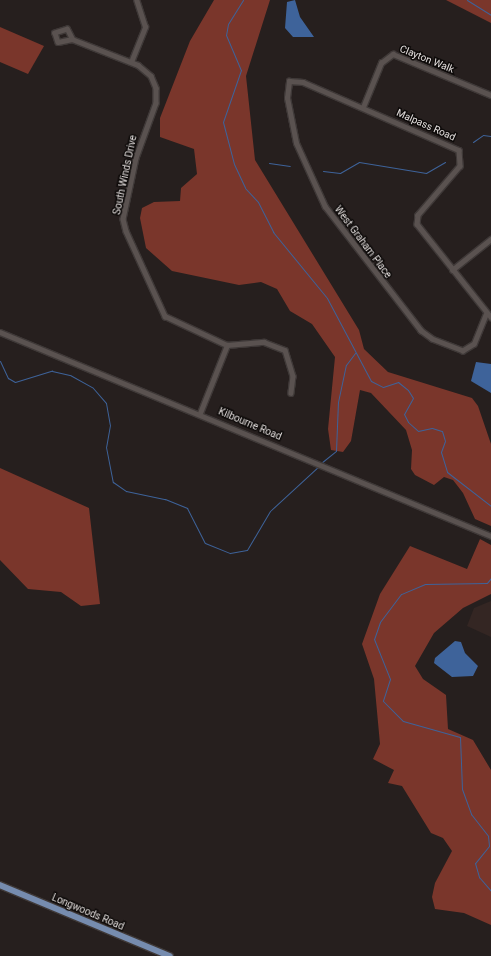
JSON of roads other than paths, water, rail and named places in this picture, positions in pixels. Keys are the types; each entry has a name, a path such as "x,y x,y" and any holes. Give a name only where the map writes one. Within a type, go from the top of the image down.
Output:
{"main road":[{"name":"Longwoods Road","path":"0,885 170,956"}],"street":[{"path":"131,62 145,26 136,0"},
{"name":"South Winds Drive","path":"72,39 131,62 151,76 156,96 136,158 123,219 130,242 165,316 227,346"},
{"name":"Clayton Walk","path":"363,107 381,63 393,54 491,95"},
{"name":"West Graham Place","path":"302,82 289,81 287,98 296,143 326,207 404,310 432,339 463,351 474,344 489,316"},
{"name":"Malpass Road","path":"302,82 363,107 459,150 460,166 418,215 417,224 489,316"},
{"path":"452,270 491,239"},
{"name":"Kilbourne Road","path":"0,332 200,413 491,536"},
{"path":"200,413 227,346 264,342 285,350 293,376 291,393"}],"water":[{"path":"295,0 300,17 314,37 293,37 285,28 287,2"},
{"path":"476,362 491,364 491,393 471,381"},
{"path":"455,641 461,642 465,653 478,666 473,676 452,677 434,663 435,658"}],"waterway":[{"path":"243,0 228,24 226,35 241,70 223,122 234,164 245,188 258,202 273,232 327,298 371,381 383,387 398,382 408,390 413,398 404,414 408,422 418,431 432,428 442,431 445,441 441,452 447,472 491,506"},
{"path":"467,0 491,15"},
{"path":"473,142 483,135 491,136"},
{"path":"323,171 340,173 359,162 426,173 445,162"},
{"path":"269,163 290,166"},
{"path":"321,463 336,451 338,402 346,365 355,353"},
{"path":"0,361 8,378 15,382 52,371 70,375 93,388 106,403 110,425 106,447 113,482 126,491 165,499 187,508 205,543 230,553 247,550 270,511 319,466"},
{"path":"491,578 487,583 425,584 401,594 380,622 374,639 390,679 383,701 403,721 460,737 462,789 471,814 488,836 489,846 475,863 479,877 491,891"}]}
